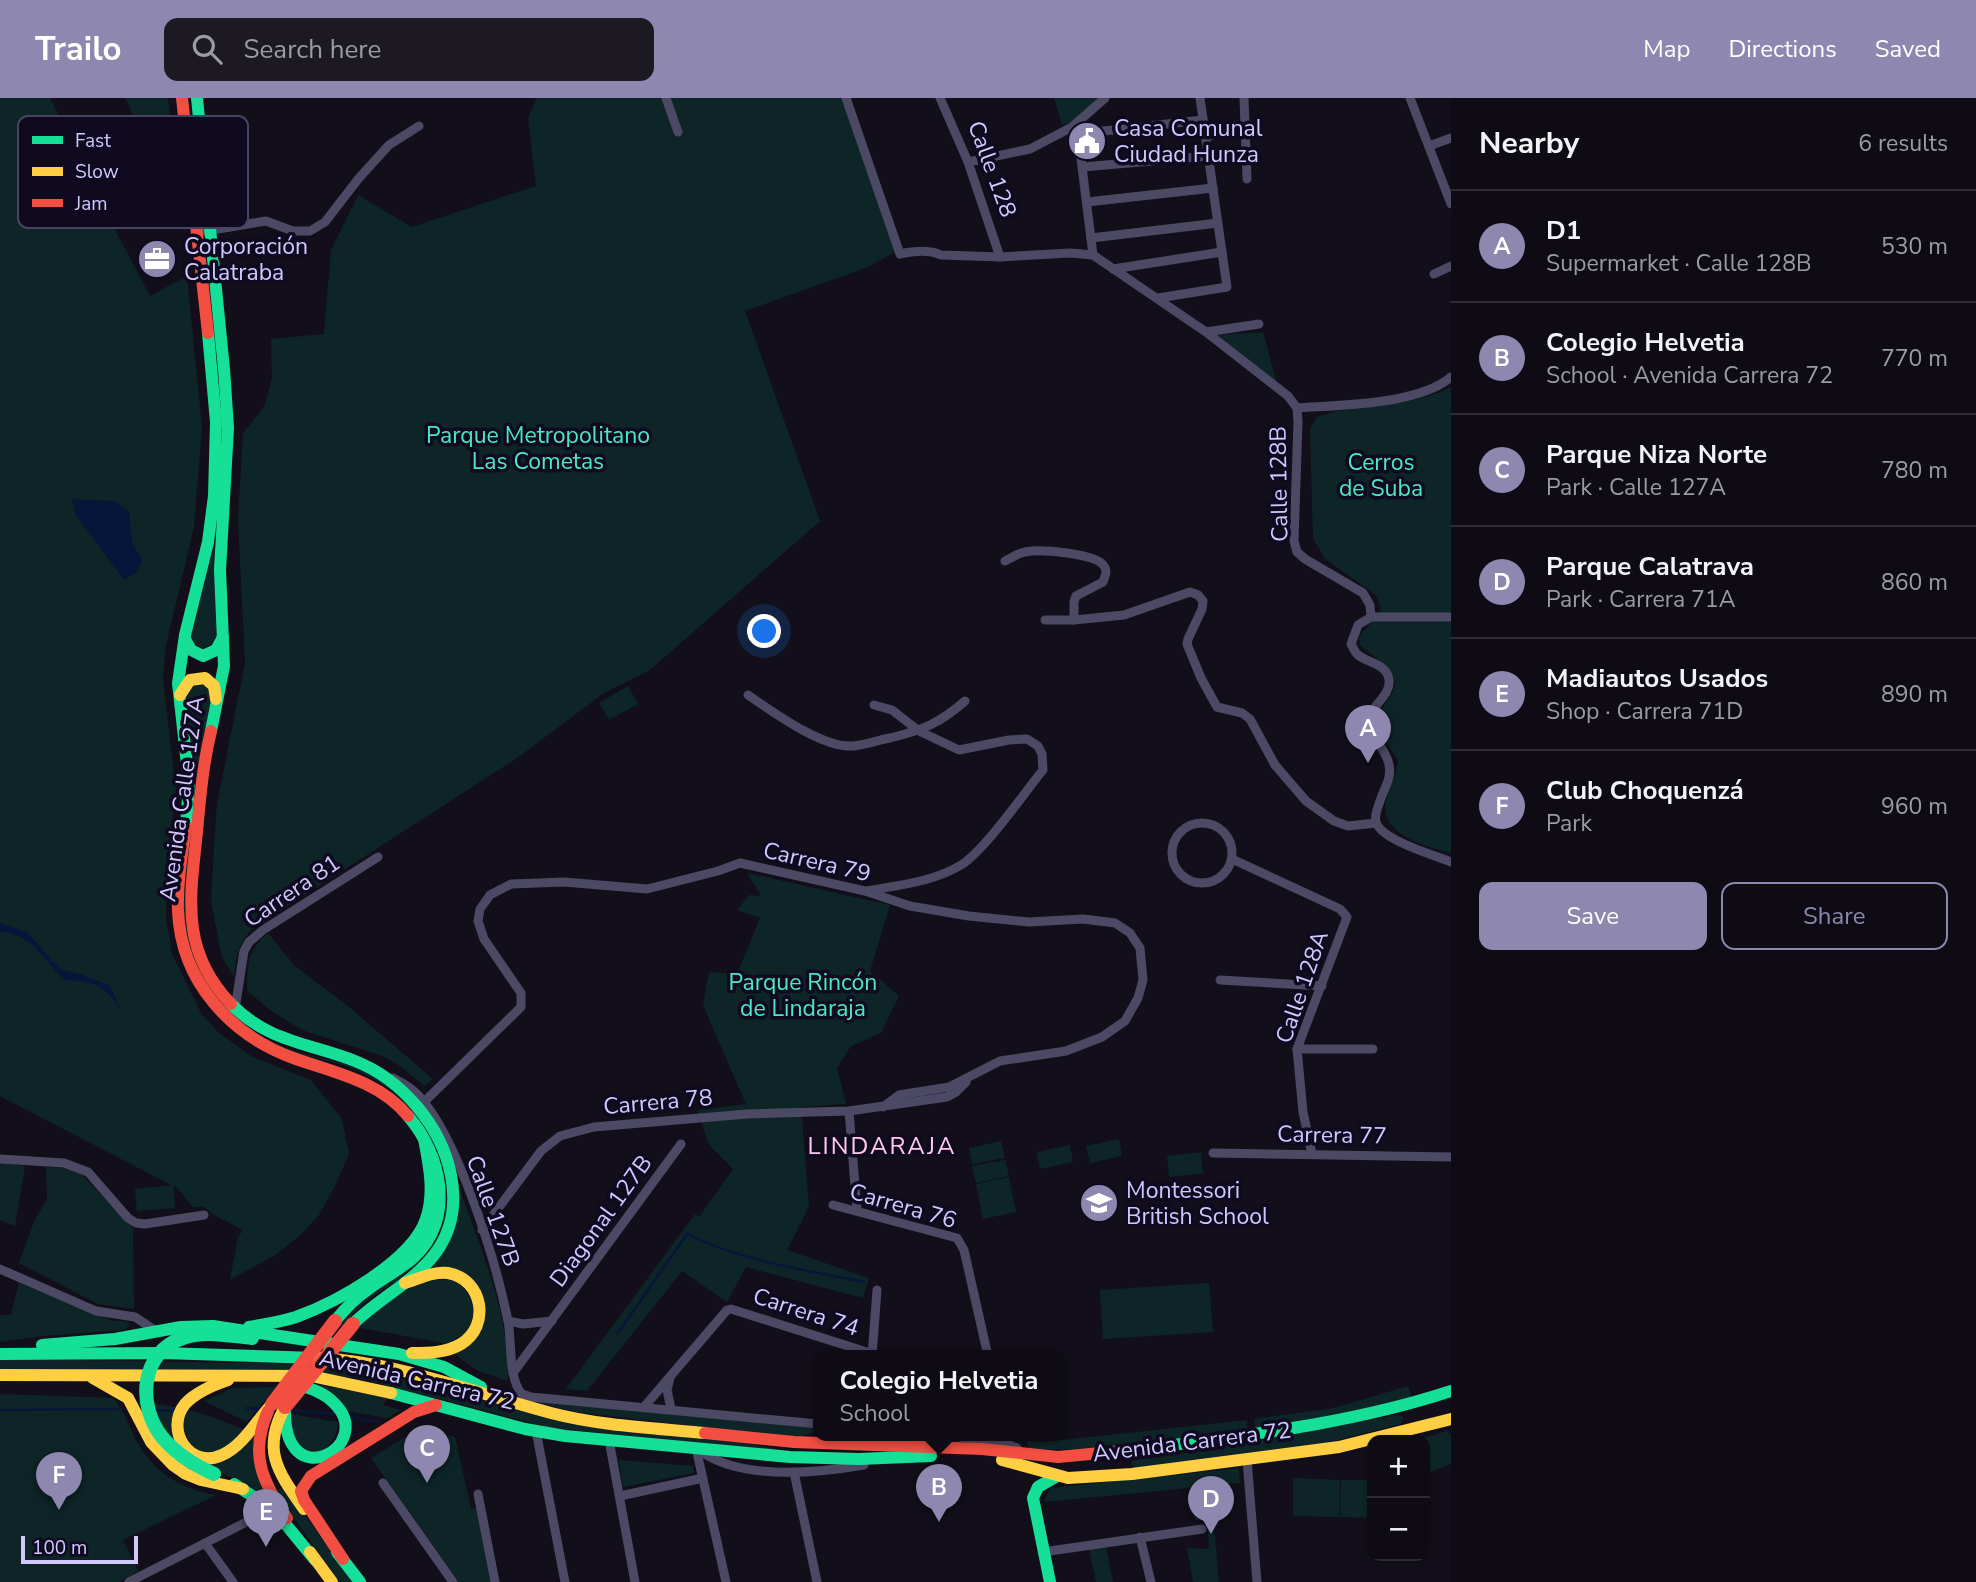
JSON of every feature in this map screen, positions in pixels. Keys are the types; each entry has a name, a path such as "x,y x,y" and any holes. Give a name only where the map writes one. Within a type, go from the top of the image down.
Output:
{"main road":[{"name":"Avenida Calle 127A","path":"182,98 184,116"},
{"name":"Avenida Calle 127A","path":"197,98 199,116"},
{"name":"Avenida Calle 127A","path":"196,228 215,407 216,455 208,541 179,668 189,783 178,916 184,946 201,986 227,1019 261,1043 356,1078 382,1091 399,1104 424,1139 435,1163 441,1186 441,1202 432,1234 423,1248 360,1295 335,1321 279,1405"},
{"name":"Avenida Calle 127A","path":"211,228 227,423 220,571 224,667 201,795 190,917 194,938 213,983 235,1009 261,1029 276,1037 360,1063 380,1073 408,1097 426,1119 448,1163 454,1189 452,1217 445,1239 426,1265 405,1283 372,1304 279,1405"},
{"path":"185,639 195,654 203,656 216,650 223,638"},
{"path":"180,695 191,680 197,677 205,678 214,686 216,704"},
{"path":"233,1328 300,1316 365,1279 409,1247 426,1218 430,1204 429,1168 424,1139"},
{"path":"399,1354 436,1352 463,1343 477,1328 481,1311 480,1301 472,1286 450,1273 437,1273 405,1283"},
{"name":"Avenida Carrera 72","path":"0,1353 201,1325 399,1354 452,1370 502,1399"},
{"path":"316,1560 277,1514 243,1489 189,1463 159,1434 149,1414 145,1385 156,1358 172,1343 199,1335 252,1339 347,1359"},
{"name":"Avenida Carrera 72","path":"0,1353 163,1353 347,1359 401,1371 554,1414 598,1422 794,1442 982,1449 1064,1457 1298,1429 1393,1409 1451,1391"},
{"name":"Avenida Carrera 72","path":"0,1375 311,1376 438,1405 536,1432 790,1457 1003,1460 1057,1476 1080,1478 1247,1461 1339,1447 1451,1419"},
{"path":"87,1375 128,1398 151,1443 173,1465 201,1480 243,1489"},
{"path":"240,1376 214,1385 182,1407 176,1427 178,1437 191,1454 208,1459 224,1454 279,1405"},
{"path":"275,1376 327,1398 341,1412 345,1421 342,1442 327,1456 307,1457 291,1445 283,1427 279,1405"},
{"path":"279,1405 271,1449 279,1472 360,1582"},
{"path":"279,1405 261,1430 258,1459 264,1483 332,1582"},
{"path":"343,1559 304,1500 303,1486 320,1470 414,1412 438,1405"},
{"path":"1393,1409 1405,1412 1409,1420 1406,1429 1399,1433"},
{"path":"794,1442 813,1436"},
{"path":"1132,1474 1123,1468 1121,1463 1140,1449"},
{"path":"1049,1582 1033,1498 1038,1487 1057,1476"}],"street":[{"path":"666,98 678,132"},
{"path":"846,98 900,254 911,251 1000,257 1070,253 1093,255 1083,167 1074,130"},
{"name":"Calle 128","path":"940,98 968,162 1000,257"},
{"path":"1074,130 1105,98"},
{"path":"1244,98 1247,179"},
{"path":"1410,98 1429,146 1447,179 1451,204"},
{"path":"1158,298 1227,287 1203,120 1204,99"},
{"path":"968,162 1030,149 1074,130 1203,120"},
{"path":"248,223 266,221 303,233 318,227 389,145 419,126"},
{"path":"1206,136 1245,130"},
{"path":"1429,146 1451,138"},
{"path":"1083,167 1209,156"},
{"path":"1087,202 1213,188"},
{"path":"1091,238 1218,223"},
{"path":"202,228 211,231 224,228"},
{"path":"1113,269 1222,252"},
{"name":"Calle 128B","path":"1093,255 1206,332 1288,397 1297,408 1294,541 1297,552 1363,593 1370,605 1371,617"},
{"path":"1434,274 1451,266"},
{"path":"1206,332 1259,324"},
{"path":"1297,408 1402,398 1423,392 1451,377"},
{"path":"1004,561 1024,551 1068,552 1099,561 1105,566 1104,582 1076,596 1074,620"},
{"path":"1045,620 1124,615 1190,592 1199,595 1203,601 1202,608 1187,645 1217,708 1242,713 1251,719 1275,765 1306,801 1325,815 1348,827 1376,823"},
{"path":"1451,617 1371,617 1358,625 1351,644 1357,654 1384,670 1389,676 1388,689 1368,723 1371,733 1387,755 1390,773 1380,798 1376,823 1386,834 1451,862"},
{"path":"748,695 802,730 838,744 852,746 919,731 946,718 965,701"},
{"path":"865,891 922,881 962,864 978,849 1043,770 1042,754 1038,746 1027,739 959,750 919,731 892,710 874,705"},
{"path":"1210,824 1230,841 1232,859 1228,869 1213,881 1194,882 1178,871 1172,852 1174,842 1186,827 1210,824"},
{"name":"Carrera 81","path":"235,1009 244,951 249,942 263,930 378,857"},
{"name":"Calle 128A","path":"1232,859 1340,909 1347,917 1322,986 1308,1014 1297,1049 1303,1112 1312,1154"},
{"name":"Carrera 79","path":"424,1102 521,1007 521,993 480,930 478,915 496,891 511,884 564,881 647,888 740,863 865,891 893,901 969,916 1029,922 1083,919 1115,923"},
{"name":"Carrera 78","path":"482,1230 541,1152 552,1141 569,1132 594,1127 726,1115 849,1111 883,1107 951,1091 971,1076 1000,1061 1084,1045 1102,1037 1125,1021 1138,998 1143,980 1140,948 1130,933 1115,923"},
{"path":"1220,980 1322,986"},
{"path":"1297,1049 1373,1049"},
{"name":"Calle 127B","path":"380,1073 405,1084 424,1102 455,1158 482,1230 508,1321 513,1373 519,1391"},
{"path":"849,1111 857,1210"},
{"name":"Diagonal 127B","path":"513,1373 681,1144"},
{"name":"Carrera 77","path":"1213,1153 1451,1157"},
{"path":"0,1159 64,1163 88,1172 128,1218 136,1223 145,1224 204,1214"},
{"name":"Carrera 76","path":"833,1205 957,1238 961,1244 987,1350"},
{"path":"0,1269 96,1311 132,1316 157,1332"},
{"path":"872,1350 877,1290"},
{"name":"Carrera 74","path":"670,1376 727,1310 731,1309 857,1350"},
{"path":"130,1337 140,1328 132,1316"},
{"name":"Diagonal 127B","path":"508,1321 523,1324 552,1321"},
{"path":"644,1407 670,1376"},
{"path":"670,1376 667,1390 671,1409"},
{"name":"Avenida Carrera 72","path":"519,1391 531,1397 813,1423"},
{"path":"536,1432 565,1582"},
{"path":"609,1440 635,1582"},
{"name":"Avenida Carrera 72","path":"1009,1441 1031,1455"},
{"path":"696,1448 726,1582"},
{"name":"Avenida Carrera 72","path":"696,1448 714,1460 728,1464 794,1472 840,1469 895,1458"},
{"path":"1247,1461 1257,1582"},
{"path":"794,1472 817,1582"},
{"path":"620,1496 703,1478"},
{"path":"383,1483 448,1580"},
{"path":"478,1494 495,1582"},
{"path":"129,1582 262,1514 277,1514"},
{"path":"1043,1552 1202,1529"},
{"path":"1140,1537 1151,1582"},
{"path":"205,1543 233,1582"}],"green space":[{"path":"0,98 50,98 59,116 18,116 18,228 114,228 150,296 187,276 202,428 194,527 166,645 163,678 176,791 167,877 166,917 172,954 201,1013 218,1032 251,1056 311,1080 342,1119 349,1154 319,1215 277,1254 230,1280 238,1237 243,1230 204,1207 193,1207 174,1186 175,1208 137,1211 135,1189 171,1185 0,1096"},
{"path":"125,98 168,98 170,116 134,116"},
{"name":"Parque Metropolitano Las Cometas","path":"537,98 845,98 900,249 868,267 745,311 820,521 650,670 604,693 517,758 251,930 238,952 234,977 221,955 211,900 215,830 217,804 245,663 238,519 243,433 264,407 272,378 271,339 324,334 331,250 358,195 412,227 536,186 528,118"},
{"path":"1054,98 1100,98 1070,123 1062,125"},
{"path":"1263,332 1277,384 1218,335"},
{"name":"Cerros de Suba","path":"1451,387 1451,853 1416,842 1389,821 1387,798 1398,760 1374,724 1395,687 1394,680 1386,667 1360,645 1359,638 1381,609 1376,595 1325,559 1313,538 1310,429 1317,417 1333,412 1417,399"},
{"path":"213,547 216,636 210,645 203,648 194,644 191,636"},
{"path":"201,682 210,687 213,700 192,822 186,903 192,950 198,965 223,1003 257,1033 295,1051 341,1063 363,1071 395,1090 414,1109 429,1130 440,1153 447,1178 448,1203 443,1227 431,1251 411,1272 365,1303 343,1326 339,1326 349,1314 413,1265 433,1241 444,1214 445,1195 441,1165 427,1132 406,1104 392,1092 346,1066 287,1050 248,1030 214,997 194,961 186,936 184,912 184,888 194,786 185,697 190,685"},
{"path":"628,686 638,704 609,720 599,703"},
{"name":"Parque Rincón de Lindaraja","path":"747,873 890,905 870,971 899,996 881,1033 851,1046 837,1068 846,1104 801,1107 809,1207 787,1250 869,1278 863,1298 746,1267 727,1302 682,1271 587,1391 566,1389 695,1214 699,1217 733,1169 709,1145 697,1110 746,1104 703,1005 709,972 737,974 760,918 737,910 749,895 761,896"},
{"path":"268,933 295,966 349,1007 433,1079 425,1086 382,1056 302,1030 271,1011 247,990 252,952"},
{"path":"1119,1139 1122,1156 1090,1163 1086,1146"},
{"path":"1001,1141 1005,1158 972,1164 969,1148"},
{"path":"1070,1145 1073,1162 1040,1169 1037,1152"},
{"path":"1201,1152 1203,1173 1169,1177 1167,1156"},
{"path":"1005,1160 1009,1176 976,1183 972,1166"},
{"path":"0,1163 25,1166 15,1226 0,1220"},
{"path":"46,1166 78,1171 133,1228 134,1309 98,1304 19,1263 35,1219 47,1200"},
{"path":"1009,1177 1016,1212 983,1219 976,1184"},
{"path":"459,1188 499,1307 508,1381 478,1371 453,1353 465,1347 479,1290 428,1271"},
{"path":"455,1279 476,1303 470,1330 448,1344 356,1327 376,1307 404,1289 425,1281"},
{"path":"19,1283 111,1320 128,1322 130,1326 123,1330 0,1342 0,1315 11,1315"},
{"path":"1209,1283 1213,1332 1103,1339 1100,1290"},
{"path":"0,1359 324,1364 384,1374 554,1420 736,1441 791,1452 552,1428 354,1377 0,1369"},
{"path":"316,1384 388,1398 383,1405 401,1410 386,1418 347,1411"},
{"path":"1408,1386 1412,1399 1256,1430 1254,1419 1334,1408"},
{"path":"276,1387 247,1422 204,1401 233,1388"},
{"path":"0,1395 113,1398 139,1445 156,1466 189,1488 216,1495 123,1540 138,1571 119,1582 0,1582"},
{"path":"516,1397 813,1427 813,1433 796,1438 576,1412"},
{"path":"137,1402 196,1412 252,1433 260,1483 266,1499 216,1470 210,1478"},
{"path":"291,1414 338,1422 335,1436 328,1446 320,1451 303,1448 292,1429"},
{"path":"1398,1415 1403,1417 1401,1424 1322,1444 1134,1468 1131,1462 1137,1458 1179,1454"},
{"path":"1247,1420 1248,1431 1103,1448 1031,1450 1027,1444 1028,1441 1065,1440"},
{"path":"1447,1431 1451,1435 1451,1464 1430,1472 1430,1436"},
{"path":"434,1433 455,1437 471,1509 477,1508 490,1582 459,1582 371,1458 409,1435"},
{"path":"619,1460 693,1466 694,1473 623,1487"},
{"path":"1239,1468 1240,1483 1044,1502 1050,1488"},
{"path":"1293,1478 1340,1480 1339,1517 1293,1516"},
{"path":"1341,1480 1367,1480 1367,1518 1340,1517"},
{"path":"284,1486 353,1582 340,1582 275,1492"},
{"path":"1190,1489 1211,1490 1219,1582 1193,1582 1187,1548 1209,1549 1207,1519 1195,1520"},
{"path":"1106,1547 1113,1582 1096,1582 1089,1549"}],"water":[{"path":"72,499 114,501 129,511 132,543 143,560 136,573 124,580 76,515"},
{"path":"0,923 27,932 60,969 109,985 123,1013 100,987 65,980 29,942 11,933 0,932"}],"waterway":[{"path":"618,1333 687,1234 751,1258 864,1282"},
{"path":"246,1408 261,1409"},
{"path":"0,1410 118,1409"},
{"path":"154,1410 175,1411"},
{"path":"292,1410 334,1414"},
{"path":"351,1417 378,1422"}],"traffic: fast":[{"path":"197,98 199,116"},
{"path":"210,228 228,428 220,570 224,666 211,731"},
{"path":"186,826 189,783 178,683 185,635 208,542 214,496 216,422 208,333"},
{"path":"185,639 191,650 203,656 216,650 223,637"},
{"path":"231,1004 245,1017 274,1034 355,1061 388,1079 416,1106 446,1156 451,1175 453,1204 447,1233 437,1251 419,1271 353,1324"},
{"path":"335,1321 357,1298 414,1257 427,1241 435,1224 439,1205 435,1167 429,1149 408,1116"},
{"path":"249,1327 296,1317 332,1301 390,1265 406,1250 418,1235 429,1209 430,1179 424,1139"},
{"path":"42,1345 115,1339 181,1327 213,1326 399,1354 444,1367 481,1387"},
{"path":"214,1474 173,1449 162,1437 149,1410 147,1381 158,1355 183,1338 208,1334 252,1338"},
{"path":"0,1354 163,1353 316,1358"},
{"path":"285,1407 288,1435 298,1451 311,1458 325,1456 337,1447 344,1435 344,1419 334,1403 319,1392 290,1382"},
{"path":"1143,1449 1337,1420 1451,1391"},
{"path":"391,1393 525,1429 565,1436 790,1457 859,1459 931,1456"},
{"path":"1050,1582 1033,1498 1038,1487 1057,1476"},
{"path":"234,1484 274,1510 315,1560"},
{"path":"337,1552 360,1582"}],"traffic: slow":[{"path":"180,695 190,680 205,678 214,686 216,699"},
{"path":"405,1283 432,1274 448,1273 469,1284 479,1304 477,1326 461,1344 443,1351 412,1353"},
{"path":"316,1358 346,1360 405,1371 522,1405 589,1421 705,1433"},
{"path":"0,1375 311,1376 391,1393"},
{"path":"93,1378 128,1398 151,1442 173,1465 201,1480 243,1489"},
{"path":"228,1380 194,1396 179,1414 179,1436 184,1445 200,1457 210,1458 230,1451 272,1404"},
{"path":"285,1407 274,1436 276,1460 280,1472 304,1509"},
{"path":"1002,1460 1068,1478 1132,1474 1339,1447 1451,1419"},
{"path":"310,1552 332,1582"}],"traffic: jam":[{"path":"182,98 184,116"},
{"path":"196,228 208,333"},
{"path":"211,731 202,781 194,856 192,923 203,964 231,1004"},
{"path":"186,826 178,889 181,937 189,961 214,1003 231,1021 272,1049 357,1080 397,1104 408,1116"},
{"path":"272,1404 335,1321"},
{"path":"285,1407 353,1324"},
{"path":"343,1559 304,1500 301,1491 311,1476 414,1412 436,1405"},
{"path":"268,1411 259,1441 261,1467 287,1518"},
{"path":"705,1433 794,1442 982,1449 1058,1457 1143,1449"}],"place":[{"name":"Casa Comunal Ciudad Hunza","path":"1087,141"},
{"name":"Corporación Calatraba","path":"157,259"},
{"name":"D1","path":"1368,763"},
{"name":"Montessori British School","path":"1099,1203"},
{"name":"Parque Niza Norte","path":"427,1483"},
{"name":"Club Choquenzá","path":"59,1510"},
{"name":"Colegio Helvetia","path":"939,1522"},
{"name":"Parque Calatrava","path":"1211,1534"},
{"name":"Madiautos Usados","path":"266,1547"}],"district":[{"name":"LINDARAJA","path":"882,1146"}]}
